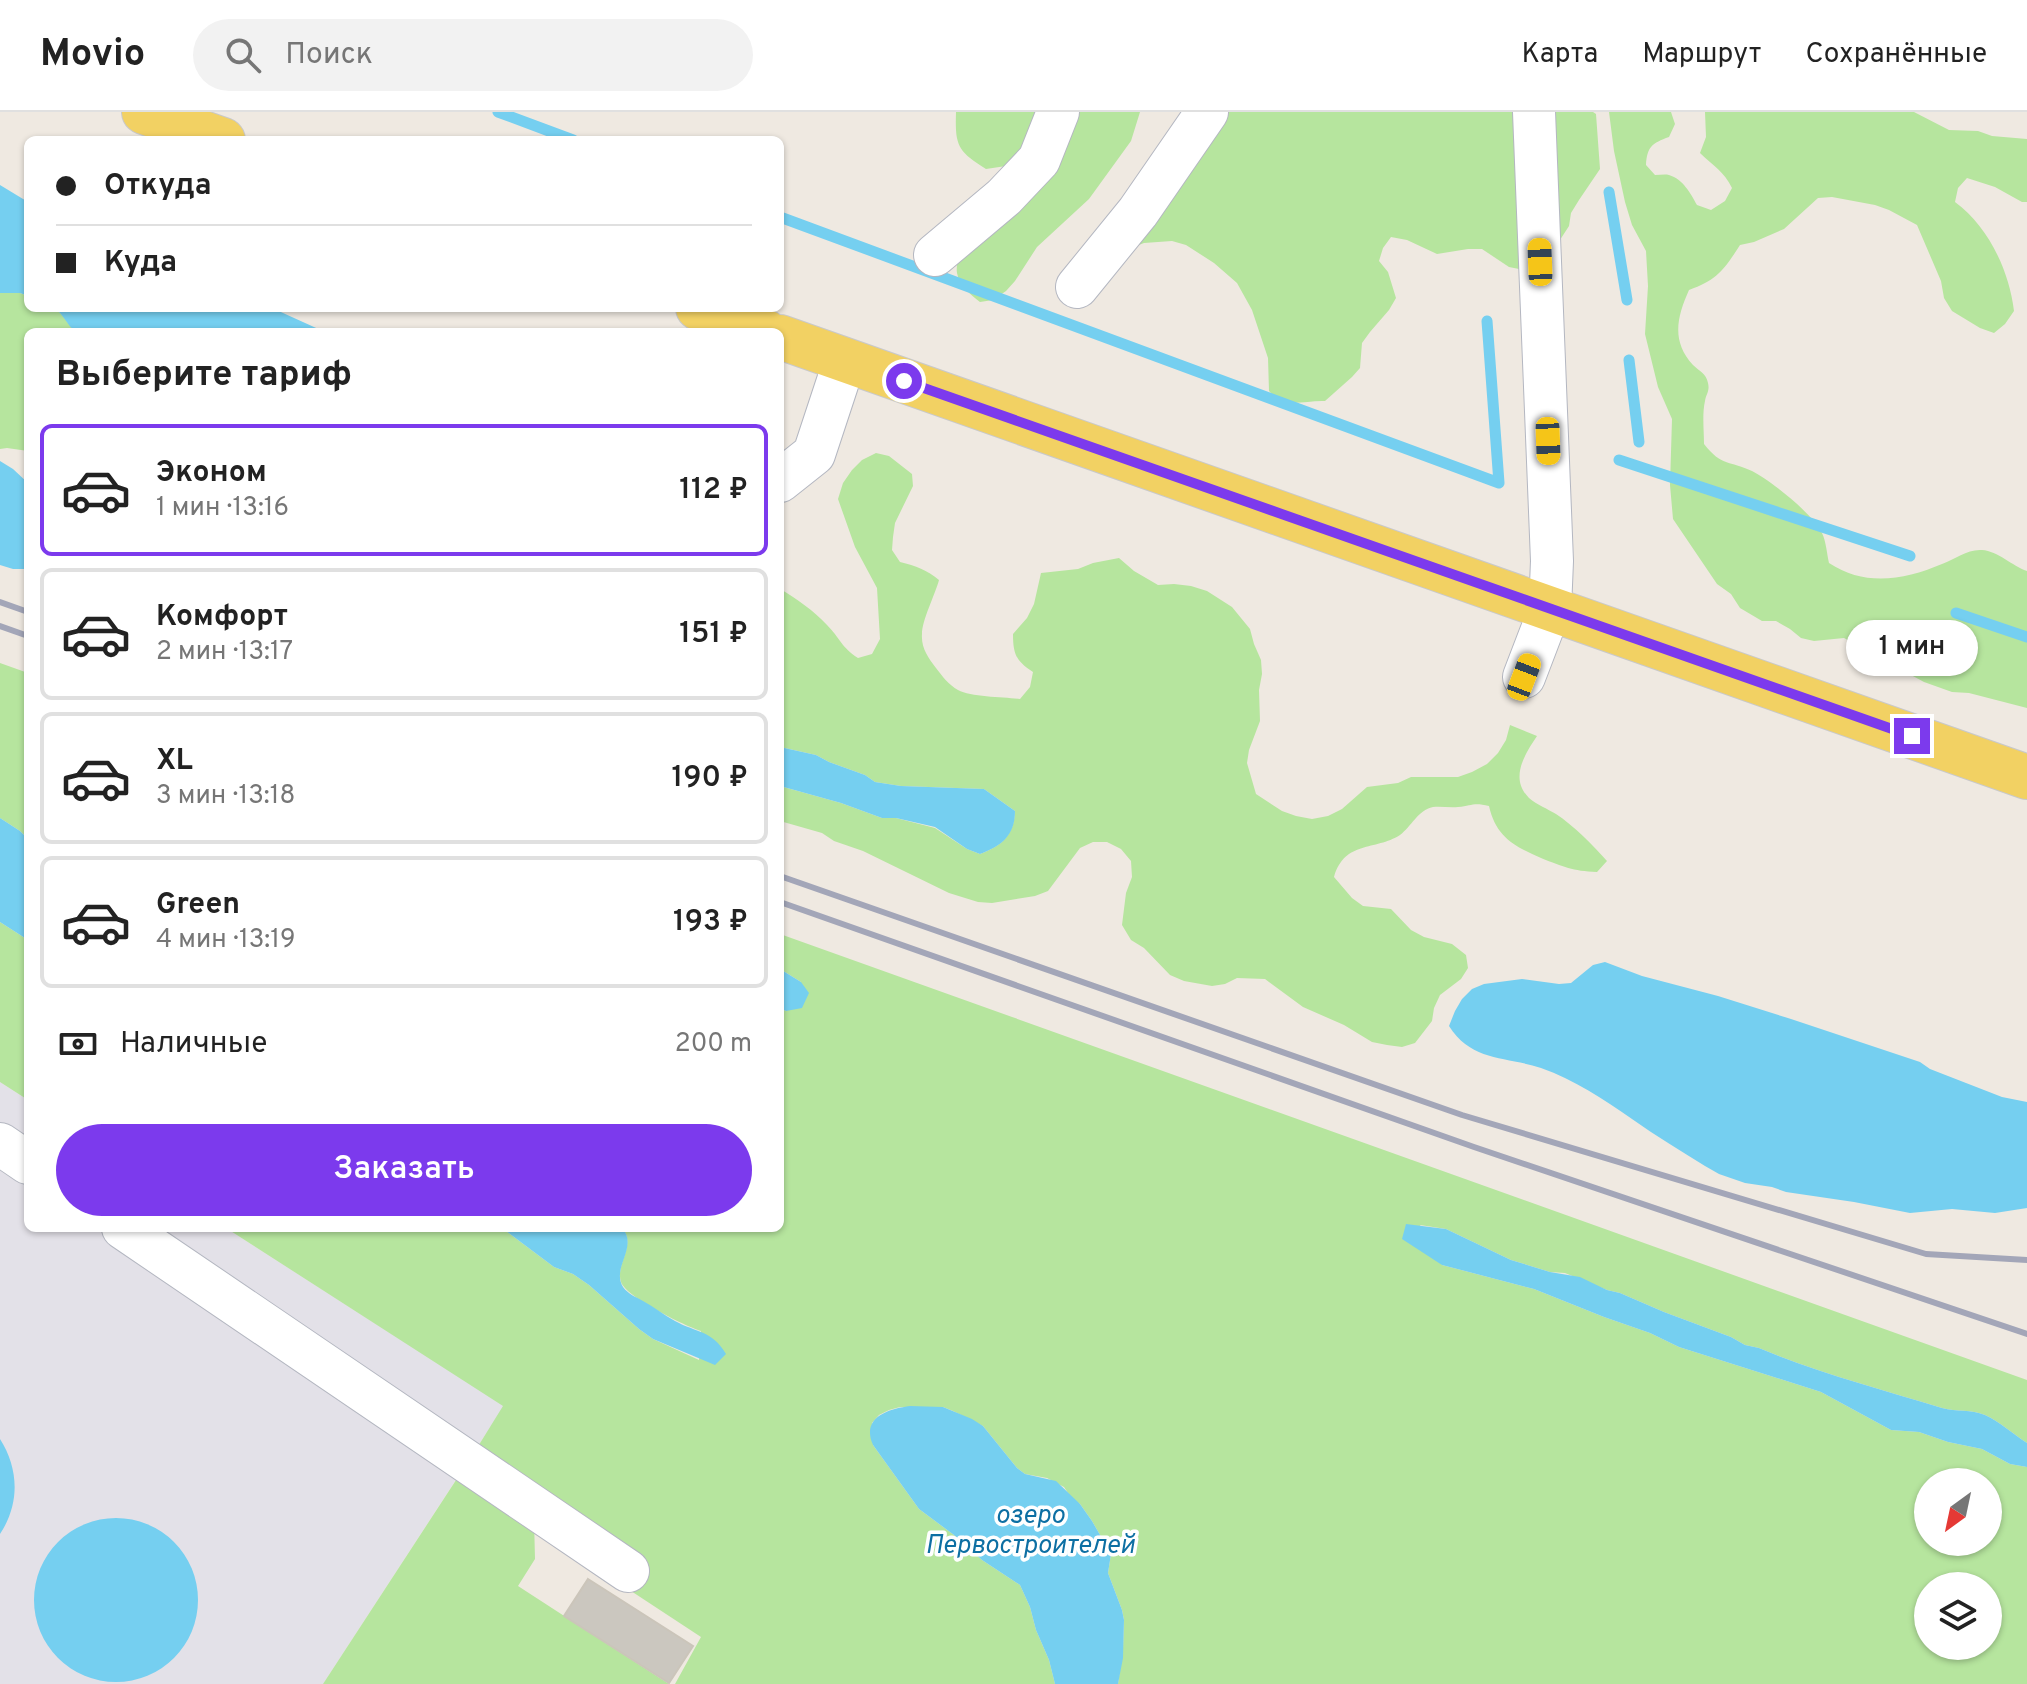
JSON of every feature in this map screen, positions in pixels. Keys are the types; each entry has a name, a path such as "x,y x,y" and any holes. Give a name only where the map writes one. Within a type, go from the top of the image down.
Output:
{"main road":[{"path":"144,112 212,136"},
{"path":"709,312 755,328"},
{"path":"784,338 2027,777"}],"street":[{"path":"935,255 1004,197 1039,160 1058,112"},
{"path":"1077,287 1138,212 1207,112"},
{"path":"1524,677 1550,609 1552,561 1534,112"},
{"path":"784,478 814,454 845,360"},
{"path":"0,1144 24,1160"},
{"path":"129,1232 628,1571"}],"shaded area":[{"path":"0,1082 24,1097 24,1232 232,1232 504,1406 323,1684 0,1684"}],"green space":[{"path":"956,112 1140,112 1131,141 1089,199 1037,247 1015,281 993,300 980,302 966,289 958,277 957,263 975,219 1006,166 986,169 964,152 957,140"},
{"path":"1191,112 1593,112 1596,114 1600,169 1571,213 1569,226 1547,260 1524,270 1509,267 1482,249 1437,254 1407,240 1391,237 1379,261 1388,272 1396,298 1362,343 1360,368 1325,401 1289,403 1279,400 1269,391 1268,358 1252,310 1237,283 1186,245 1172,241 1144,243 1131,248"},
{"path":"1609,112 1671,112 1675,124 1669,137 1652,146 1646,165 1655,175 1669,175 1678,180 1697,205 1711,210 1725,201 1732,188 1722,173 1700,153 1706,137 1705,112 1914,112 1949,130 2027,139 2027,202 1967,178 1958,188 1955,202 1987,236 2007,280 2014,311 1994,333 1952,311 1944,298 1941,281 1917,225 1875,205 1832,197 1818,198 1784,229 1740,245 1719,273 1689,290 1678,329 1686,356 1704,374 1708,383 1704,444 1721,460 1760,475 1801,507 1822,533 1829,563 1856,576 1899,577 1982,550 2027,571 2027,708 1969,693 1952,692 1911,675 1881,668 1859,646 1844,638 1814,641 1801,638 1776,621 1762,621 1740,608 1731,594 1717,584 1673,519 1670,485 1672,419 1658,387 1645,334 1648,286 1646,251 1632,225 1625,202"},
{"path":"0,293 20,293 24,294 24,312 58,312 73,328 24,328 24,450 0,449"},
{"path":"876,453 889,456 912,474 913,486 895,523 892,550 900,562 921,569 939,580 924,622 923,644 938,671 958,690 1020,699 1030,687 1033,672 1017,656 1013,634 1034,604 1041,573 1078,569 1119,558 1158,585 1191,586 1207,591 1232,607 1250,629 1261,660 1262,674 1260,721 1247,763 1256,794 1282,811 1312,819 1328,816 1342,809 1367,787 1398,783 1411,777 1458,777 1472,772 1498,753 1510,725 1537,736 1521,766 1523,790 1529,798 1569,824 1607,861 1597,872 1568,868 1541,858 1522,849 1501,833 1489,806 1479,804 1433,807 1419,815 1400,835 1345,857 1334,877 1352,898 1363,906 1391,909 1411,930 1424,937 1452,944 1466,955 1468,968 1461,979 1440,995 1432,1021 1415,1043 1402,1047 1372,1042 1344,1025 1303,1007 1265,979 1237,978 1212,986 1170,975 1144,948 1131,940 1122,925 1126,893 1132,877 1131,861 1121,849 1107,842 1093,842 1080,848 1048,891 992,903 949,893 822,833 784,822 784,787 882,818 896,818 935,828 980,854 1005,838 1014,819 1015,811 984,789 875,782 816,755 784,748 784,592 816,615 858,658 872,654 880,639 877,588 855,547 838,499 843,483 862,460"},
{"path":"0,663 24,672 24,835 0,818"},
{"path":"0,922 24,937 24,1097 0,1082"},
{"path":"784,935 2027,1380 2027,1443 1985,1415 1942,1408 1827,1373 1745,1345 1565,1273 1550,1272 1511,1260 1446,1229 1420,1225 1442,1265 1534,1289 1679,1347 1821,1392 1891,1430 1919,1432 1982,1449 2010,1464 2027,1467 2027,1684 1118,1684 1124,1620 1108,1573 1111,1554 1080,1504 1064,1487 1047,1478 1025,1474 1017,1468 983,1426 943,1407 900,1407 879,1415 872,1423 873,1445 919,1509 982,1560 1020,1585 1055,1684 675,1684 701,1637 631,1591 647,1564 477,1448 503,1406 232,1232 507,1232 554,1267 573,1274 589,1285 653,1339 699,1360 701,1331 644,1303 621,1282 621,1268 627,1248 625,1232 784,1232 786,1011 801,982 784,971"},
{"path":"460,1474 534,1519 535,1559 518,1586 669,1684 323,1684"}],"water":[{"path":"0,185 24,200 24,294 0,293"},
{"path":"281,312 316,328 71,328 60,313"},
{"path":"0,461 24,479 24,569 0,565"},
{"path":"784,748 816,755 875,782 984,789 1015,811 1013,827 1006,838 980,854 967,849 935,827 882,818 784,787"},
{"path":"0,818 24,835 24,937 0,922"},
{"path":"1605,962 1642,976 1791,1019 1920,1062 1930,1069 2002,1097 2027,1102 2027,1208 1995,1213 1952,1209 1910,1213 1745,1183 1705,1166 1565,1078 1528,1064 1479,1052 1458,1038 1449,1026 1462,999 1472,989 1484,984 1522,979 1571,983 1593,965"},
{"path":"784,971 801,982 809,993 802,1008 786,1011"},
{"path":"1406,1224 1446,1229 1511,1260 1580,1277 1745,1345 1827,1373 1942,1408 1985,1415 2027,1443 2027,1467 2010,1464 1982,1449 1919,1432 1891,1430 1821,1392 1679,1347 1534,1289 1442,1265 1402,1239"},
{"path":"507,1232 624,1232 628,1242 620,1272 623,1287 675,1321 710,1336 726,1354 715,1365 653,1339 589,1285 573,1274 554,1267"},
{"name":"озеро Первостроителей","path":"910,1406 943,1407 972,1419 983,1426 1017,1468 1025,1474 1056,1481 1080,1504 1111,1554 1108,1573 1124,1620 1123,1658 1118,1684 1055,1684 1020,1585 982,1560 919,1509 873,1445 870,1436 870,1428 878,1416"},
{"path":"0,1439 11,1462 15,1486 11,1511 0,1534"},
{"path":"116,1518 147,1524 174,1542 192,1569 198,1600 192,1631 174,1658 147,1676 116,1682 85,1676 58,1658 40,1631 34,1600 40,1569 58,1542 85,1524"}],"building":[{"path":"588,1579 693,1646 669,1683 564,1616"}],"waterway":[{"path":"498,112 562,136"},
{"path":"1609,192 1627,300"},
{"path":"784,218 1499,483 1487,321"},
{"path":"1629,360 1639,442"},
{"path":"1619,460 1910,556"},
{"path":"1956,613 2027,637"}],"railway":[{"path":"0,602 24,611"},
{"path":"0,626 24,635"},
{"path":"784,877 1462,1115 1926,1254 2027,1260"},
{"path":"784,903 1474,1147 2027,1334"}],"route":[{"path":"904,381 1912,736"}]}
